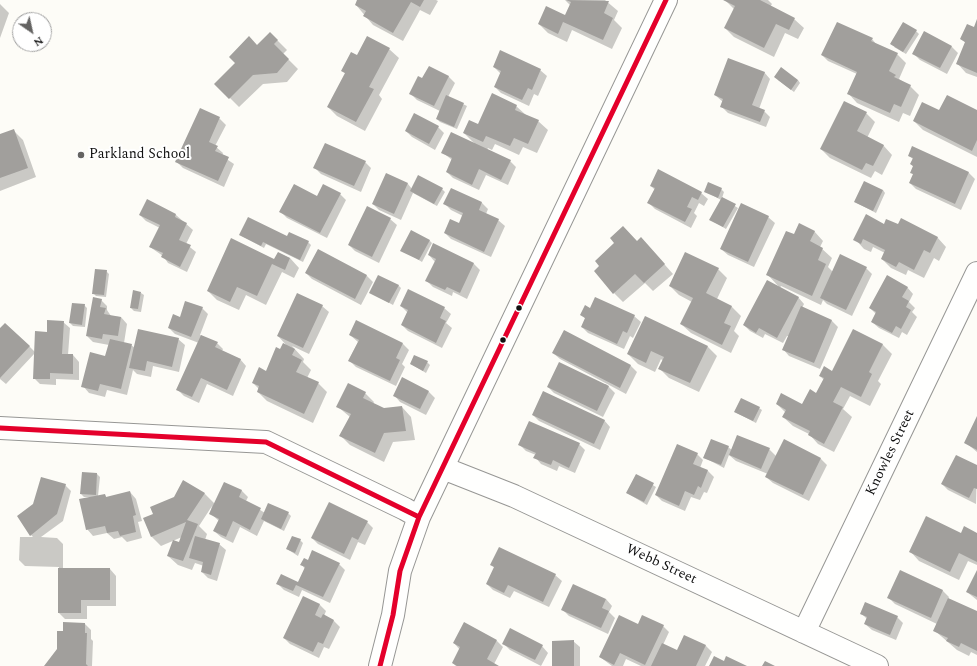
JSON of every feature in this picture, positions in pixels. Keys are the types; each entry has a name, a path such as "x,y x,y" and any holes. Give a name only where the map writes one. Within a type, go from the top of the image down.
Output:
{"street":[{"path":"380,666 393,615 400,571 419,517 666,0"},
{"name":"Knowles Street","path":"804,632 977,273"},
{"path":"0,428 266,442 419,517"},
{"name":"Webb Street","path":"443,468 514,496 877,666"}],"building":[{"path":"357,0 424,0 420,7 411,2 393,33 363,16 366,11 355,5"},
{"path":"566,0 609,1 604,13 613,18 603,40 563,22 558,34 538,24 546,6 565,15 571,2"},
{"path":"723,0 760,0 795,18 789,30 776,24 764,48 724,28 735,6"},
{"path":"977,19 977,73 956,64 965,42 960,39 967,24 974,27"},
{"path":"837,22 873,38 871,41 898,53 889,71 896,75 894,77 911,85 901,107 894,104 890,113 847,94 857,72 821,55"},
{"path":"903,22 917,30 903,52 890,44"},
{"path":"924,31 952,46 940,68 912,54"},
{"path":"270,32 278,40 274,44 289,59 277,73 253,75 229,99 214,84 235,63 229,57 249,36 257,45"},
{"path":"367,36 390,48 369,87 374,89 356,122 327,107 345,73 341,71 351,52 357,55"},
{"path":"500,50 541,69 532,90 528,88 522,100 494,87 501,71 493,67"},
{"path":"728,58 765,72 752,105 765,110 760,122 720,107 723,99 714,95"},
{"path":"429,66 449,76 434,106 409,94 418,76 422,78"},
{"path":"781,67 798,80 791,90 774,77"},
{"path":"492,93 517,105 515,110 539,120 528,144 514,138 510,146 486,136 483,142 463,133 469,120 478,124"},
{"path":"446,95 464,103 454,127 436,119"},
{"path":"947,95 977,110 977,140 972,151 913,121 922,102 939,110"},
{"path":"844,101 867,112 857,131 884,145 873,166 866,163 862,170 820,149"},
{"path":"200,108 220,117 209,142 218,146 215,151 229,157 218,181 175,162"},
{"path":"414,113 439,126 429,144 405,131"},
{"path":"14,129 28,168 0,178 0,134"},
{"path":"451,132 511,160 501,180 479,169 472,185 446,172 452,158 441,153"},
{"path":"325,143 366,161 354,186 313,168"},
{"path":"912,146 969,172 955,204 909,183 913,174 910,173 913,166 910,164 913,158 908,156"},
{"path":"658,169 702,192 698,200 692,197 687,207 692,209 685,222 647,203 655,188 650,186"},
{"path":"386,173 408,183 394,214 372,204"},
{"path":"418,175 443,188 434,204 410,191"},
{"path":"864,181 883,190 873,211 854,202"},
{"path":"708,182 722,188 718,198 704,192"},
{"path":"294,184 317,196 323,184 341,193 320,233 279,212"},
{"path":"451,188 482,202 479,210 499,219 484,252 444,233 450,219 459,223 463,213 443,204"},
{"path":"722,197 736,204 723,227 709,220"},
{"path":"147,199 176,214 175,217 187,223 179,240 191,245 180,267 161,257 163,253 149,247 160,225 139,215"},
{"path":"741,203 769,216 748,262 720,249"},
{"path":"367,206 391,218 372,257 348,245"},
{"path":"866,214 884,224 886,219 898,224 901,218 938,237 930,253 924,250 914,270 899,262 896,267 881,259 885,250 863,239 861,244 853,240"},
{"path":"248,217 287,236 289,232 309,241 300,260 263,242 261,246 239,235"},
{"path":"799,223 815,231 810,241 823,248 818,260 826,264 812,296 766,275 786,231 794,234"},
{"path":"623,226 637,241 641,237 665,264 644,283 635,274 613,294 594,271 599,266 595,261 614,243 610,238"},
{"path":"411,230 430,240 419,260 400,251"},
{"path":"231,238 274,259 278,252 290,258 285,270 272,264 257,296 237,287 230,302 207,291"},
{"path":"433,243 474,263 460,293 447,287 445,290 425,281 436,259 428,255"},
{"path":"318,249 367,275 355,299 305,273"},
{"path":"685,252 719,268 706,293 732,306 724,323 731,326 722,345 680,324 693,298 669,286"},
{"path":"840,254 867,267 846,310 820,298"},
{"path":"95,269 107,270 104,295 92,294"},
{"path":"378,275 399,285 389,303 369,293"},
{"path":"887,275 908,287 902,297 909,301 906,307 911,310 901,329 896,326 892,333 871,322 876,312 869,308"},
{"path":"767,280 799,297 777,338 759,328 756,333 743,325"},
{"path":"408,289 445,307 440,318 446,321 436,343 401,325 408,310 400,306"},
{"path":"133,290 141,292 138,309 130,308"},
{"path":"297,293 323,305 303,348 277,336"},
{"path":"93,297 102,299 100,307 106,308 104,314 121,317 118,336 103,334 102,339 86,336"},
{"path":"595,297 635,315 627,333 623,331 617,344 581,327 585,318 580,315 585,305 590,308"},
{"path":"185,301 203,307 191,337 168,328 173,314 180,317"},
{"path":"72,303 85,304 82,325 69,323"},
{"path":"801,306 832,320 814,363 782,350"},
{"path":"645,316 708,346 690,383 658,369 664,357 651,351 646,363 627,354"},
{"path":"47,320 64,321 62,354 73,354 73,374 50,373 50,379 33,379 35,331 47,332"},
{"path":"356,320 403,343 396,358 400,360 390,381 348,361 359,340 349,335"},
{"path":"5,323 30,346 0,378 0,328"},
{"path":"138,329 179,338 172,367 147,361 145,371 129,368"},
{"path":"853,329 883,344 869,372 872,374 861,397 841,387 833,402 843,407 824,444 808,435 810,431 782,417 786,410 776,404 781,393 802,404 810,389 816,393 824,378 819,376 824,366 832,371"},
{"path":"564,330 631,365 620,388 552,353"},
{"path":"201,335 218,342 215,347 241,359 227,390 201,378 192,397 176,390"},
{"path":"110,339 132,344 121,389 100,384 98,391 81,387 90,352 105,356"},
{"path":"283,343 295,349 292,355 302,360 296,372 319,382 304,414 257,392 259,386 252,383 259,367 266,371 276,347 280,349"},
{"path":"414,355 428,361 423,371 410,364"},
{"path":"559,362 609,386 597,411 547,387"},
{"path":"402,377 429,391 420,409 393,396"},
{"path":"348,383 366,392 363,398 384,408 402,406 406,431 384,433 375,453 339,436 351,414 336,407"},
{"path":"543,391 605,420 594,444 532,415"},
{"path":"741,398 760,407 753,421 734,412"},
{"path":"977,416 977,450 964,443"},
{"path":"529,421 580,443 569,468 553,460 551,465 533,458 536,453 518,445"},
{"path":"737,435 770,448 761,469 729,455"},
{"path":"711,439 729,446 721,465 703,458"},
{"path":"784,439 821,458 803,495 765,477"},
{"path":"677,444 698,453 693,464 708,470 701,488 698,486 694,495 685,491 679,506 655,495"},
{"path":"956,455 977,465 977,489 974,488 969,498 941,484"},
{"path":"82,472 97,473 96,495 80,494"},
{"path":"636,474 654,483 644,502 626,493"},
{"path":"41,477 66,484 57,514 30,536 17,516 33,504"},
{"path":"183,480 205,493 187,520 198,524 183,561 167,556 173,540 179,542 186,522 151,537 143,518 153,514 150,507 174,497"},
{"path":"224,482 242,490 239,497 261,508 250,530 233,521 226,537 213,531 219,519 209,514"},
{"path":"130,491 136,515 133,516 136,532 120,536 118,531 107,533 105,526 86,530 79,499 105,494 106,497"},
{"path":"329,502 368,521 358,540 352,537 344,554 311,538"},
{"path":"268,503 289,512 281,529 261,519"},
{"path":"926,516 961,533 964,526 977,533 977,562 959,553 950,572 909,552"},
{"path":"195,536 220,543 211,575 201,572 203,562 189,558"},
{"path":"292,536 301,539 295,553 286,549"},
{"path":"499,547 556,574 543,602 508,585 504,593 486,584 494,567 490,565"},
{"path":"312,550 340,563 323,597 296,585 293,591 276,584 281,574 298,582 305,567 300,565 304,558 308,560"},
{"path":"58,568 110,568 110,600 81,600 81,613 58,613"},
{"path":"900,570 943,590 931,618 887,598"},
{"path":"977,570 977,597 966,592"},
{"path":"573,584 606,599 602,608 609,611 601,628 561,610"},
{"path":"303,596 320,604 315,615 321,618 323,614 334,620 323,644 318,642 313,652 283,638"},
{"path":"948,598 977,611 977,651 961,643 959,647 946,641 948,638 933,631"},
{"path":"865,602 898,616 890,635 864,624 867,617 860,614"},
{"path":"619,615 638,624 642,615 664,625 645,665 620,653 614,665 599,657"},
{"path":"63,622 85,623 85,633 87,633 86,664 88,666 44,666 57,649 57,631 63,631"},
{"path":"464,622 497,640 487,659 499,666 457,666 452,663 460,647 453,643"},
{"path":"510,628 543,645 535,660 502,644"},
{"path":"684,635 706,645 696,666 651,666 662,643 677,650"},
{"path":"574,640 574,666 552,666 552,641"},
{"path":"714,656 724,661 726,656 747,666 709,666"},
{"path":"765,661 775,666 762,666"}],"transit line":[{"path":"380,666 393,615 400,571 419,517 666,0"},
{"path":"0,428 266,442 419,517"}],"place":[{"name":"Parkland School","path":"81,155"}]}
